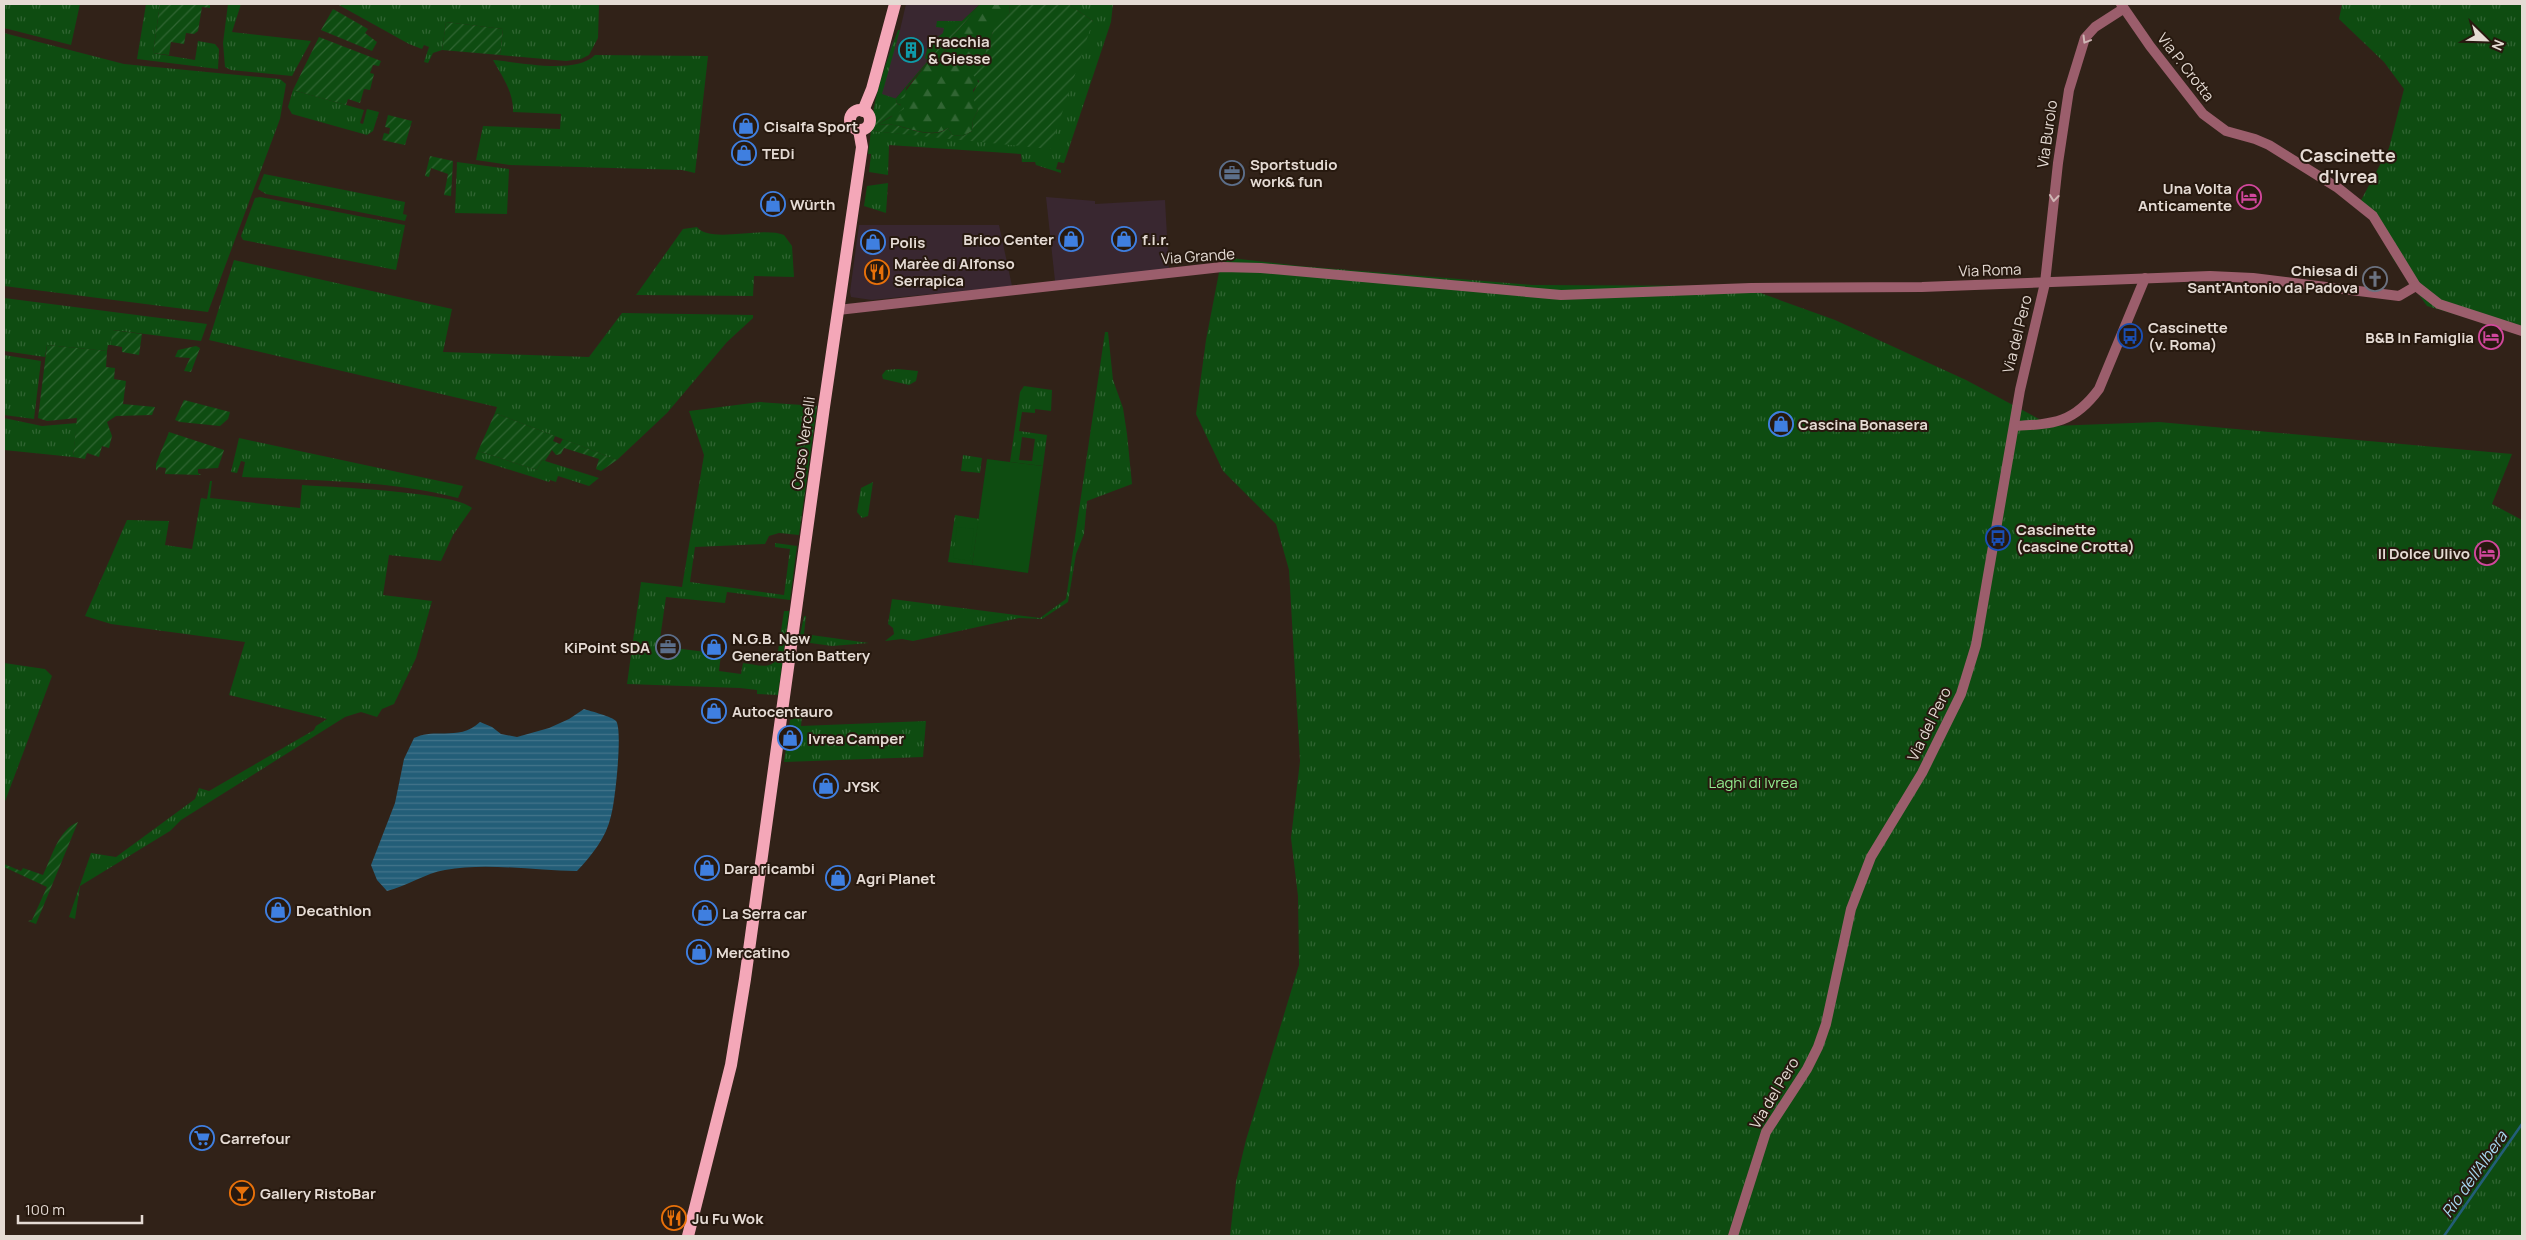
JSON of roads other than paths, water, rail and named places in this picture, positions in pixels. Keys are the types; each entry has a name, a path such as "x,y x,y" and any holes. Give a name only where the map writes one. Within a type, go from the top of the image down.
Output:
{"main road":[{"name":"Corso Vercelli","path":"688,1236 731,1065 746,979 862,147 859,130 850,123 851,116 856,111 863,111 872,89 895,4"}],"street":[{"name":"Via Burolo","path":"2045,283 2064,118 2079,52 2085,38 2095,27 2122,6"},
{"name":"Via P. Crotta","path":"2122,6 2184,90 2210,120 2226,131 2255,139 2284,154 2346,194 2372,216 2416,286 2439,304 2522,331"},
{"name":"Via Grande","path":"838,310 1222,267 1261,268 1561,295"},
{"name":"Via Roma","path":"1561,295 1751,288 1922,288 2210,276 2254,278 2399,296 2416,286"},
{"path":"2015,426 2052,424 2071,416 2088,404 2099,390 2145,278"},
{"name":"Via del Pero","path":"1734,1236 1766,1132 1807,1069 1818,1047 1826,1024 1852,909 1871,857 1922,773 1961,694 1976,645 2024,367 2045,283"}],"water":[{"path":"584,709 616,721 619,751 613,809 609,824 598,846 577,871 494,867 461,868 438,872 387,891 377,880 371,865 395,803 404,759 414,738 422,735 456,733 472,728 480,722 492,727 501,734 517,737 549,728 569,719"}],"waterway":[{"name":"Rio dell'Albera","path":"2444,1236 2522,1124"}],"place":[{"name":"Fracchia & Giesse","path":"911,50"},
{"name":"Cisalfa Sport","path":"746,126"},
{"name":"TEDi","path":"744,153"},
{"name":"Sportstudio work& fun","path":"1232,173"},
{"name":"Una Volta Anticamente","path":"2249,197"},
{"name":"Würth","path":"773,204"},
{"name":"Brico Center","path":"1071,239"},
{"name":"f.i.r.","path":"1124,239"},
{"name":"Polis","path":"873,242"},
{"name":"Marèe di Alfonso Serrapica","path":"877,272"},
{"name":"Chiesa di Sant'Antonio da Padova","path":"2375,279"},
{"name":"Cascinette (v. Roma)","path":"2130,336"},
{"name":"B&B In Famiglia","path":"2491,337"},
{"name":"Cascina Bonasera","path":"1781,424"},
{"name":"Cascinette (cascine Crotta)","path":"1998,538"},
{"name":"Il Dolce Ulivo","path":"2487,553"},
{"name":"KiPoint SDA","path":"668,647"},
{"name":"N.G.B. New Generation Battery","path":"714,647"},
{"name":"Autocentauro","path":"714,711"},
{"name":"Ivrea Camper","path":"790,738"},
{"name":"JYSK","path":"826,786"},
{"name":"Dara ricambi","path":"707,868"},
{"name":"Agri Planet","path":"838,878"},
{"name":"Decathlon","path":"278,910"},
{"name":"La Serra car","path":"705,913"},
{"name":"Mercatino","path":"699,952"},
{"name":"Carrefour","path":"202,1138"},
{"name":"Gallery RistoBar","path":"242,1193"},
{"name":"Ju Fu Wok","path":"674,1218"}],"district":[{"name":"Cascinette d'Ivrea","path":"2348,165"}],"park label":[{"name":"Laghi di Ivrea","path":"1753,782"}]}
